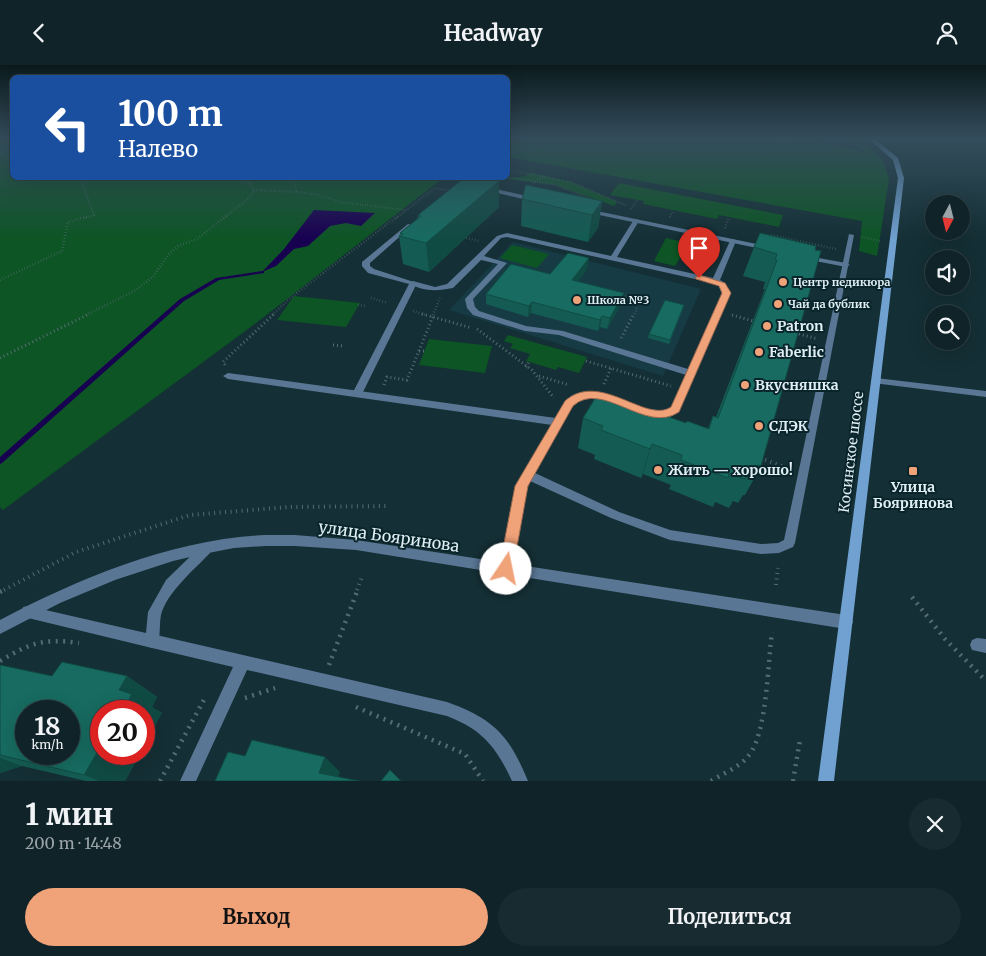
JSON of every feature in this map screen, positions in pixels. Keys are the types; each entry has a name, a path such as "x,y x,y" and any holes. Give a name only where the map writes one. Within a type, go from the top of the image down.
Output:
{"main road":[{"name":"Косинское шоссе","path":"826,781 901,178 900,172"}],"street":[{"path":"480,189 548,202"},
{"path":"574,208 771,249"},
{"path":"419,218 366,262 366,267 370,271 435,289 444,289 450,286 499,237 506,235 716,281 722,285 726,293 675,410 667,415 653,414 635,408"},
{"path":"613,258 636,221"},
{"path":"528,475 615,515 670,535 767,549 785,546 792,538 851,235"},
{"path":"716,281 733,241"},
{"path":"799,255 846,265"},
{"path":"479,257 503,263 469,299 471,308 476,313 525,328 560,333 691,373"},
{"path":"358,394 413,283"},
{"path":"228,376 558,422"},
{"path":"876,381 986,394"},
{"path":"506,569 522,486 569,403 577,396 599,395 617,401"},
{"name":"улица Бояринова","path":"0,627 72,590 138,565 234,543 284,540 356,545 846,622"},
{"path":"152,641 154,613 167,591 206,549"},
{"path":"28,612 468,716 487,729 503,744 520,781"},
{"path":"188,781 243,662"}],"path":[{"path":"526,172 545,175 583,186 632,208 637,200"},
{"path":"533,183 545,175"},
{"path":"0,280 62,251 68,222 94,215 82,183 90,180"},
{"path":"240,180 250,184 254,190"},
{"path":"250,184 252,180"},
{"path":"293,180 297,192"},
{"path":"572,191 583,186"},
{"path":"228,376 223,361 289,299 435,188 451,191"},
{"path":"254,190 297,192 319,195 341,202 406,210"},
{"path":"0,358 134,291 153,277 168,255 178,246 188,243 212,229 250,197 254,190"},
{"path":"671,215 680,217"},
{"path":"717,224 725,227 729,217"},
{"path":"764,234 848,251"},
{"path":"851,235 881,242"},
{"path":"378,397 387,377 407,380 444,289"},
{"path":"615,292 633,299 637,309 615,350"},
{"path":"358,305 366,306"},
{"path":"718,311 753,321"},
{"path":"477,329 494,340 547,385 556,401"},
{"path":"788,331 830,343"},
{"path":"333,345 343,346"},
{"path":"419,351 424,351"},
{"path":"586,361 684,390"},
{"path":"526,367 529,362"},
{"path":"602,388 611,368"},
{"path":"536,375 576,386"},
{"path":"752,455 804,474"},
{"path":"0,592 76,552 190,515 289,507 389,506"},
{"path":"776,585 778,568"},
{"path":"323,681 362,577"},
{"path":"912,597 945,639 986,681"},
{"path":"711,781 742,761 751,752 761,720 772,632"},
{"path":"0,661 34,641 59,639 88,645"},
{"path":"241,700 280,687"},
{"path":"160,781 210,689"},
{"path":"347,703 465,754 483,781"},
{"path":"793,781 800,740"}],"shaded area":[{"path":"314,210 375,213 361,226 346,223 330,226 308,246 294,249 276,266 262,272 284,249"},
{"name":"Школа №3","path":"513,242 701,289 663,376 449,310"}],"green space":[{"path":"0,172 10,172 10,180 440,180 256,323 3,510 0,507"},
{"path":"593,172 887,172 889,179 877,256 859,251 862,221"},
{"path":"532,173 571,182 617,202 614,206 556,185 510,179"},
{"path":"619,183 783,215 779,227 719,215 717,219 643,204 644,201 610,195"},
{"path":"666,238 702,246 695,261 680,258 675,266 654,261"},
{"path":"512,245 549,254 537,268 500,258"},
{"path":"294,296 360,303 346,327 277,320"},
{"path":"508,335 587,357 579,373 558,367 556,370 526,361 530,354 510,348 513,344 504,341"},
{"path":"429,339 492,346 485,373 419,365"}],"building":[{"path":"462,180 499,181 426,243 399,236 403,234 400,233 421,216 418,215"},
{"path":"526,185 602,201 592,215 522,199"},
{"path":"760,233 816,246 815,250 821,251 761,466 757,465 754,475 747,472 745,479 729,473 728,478 681,460 682,455 652,444 650,449 601,430 603,426 583,418 599,392 686,423 687,421 709,429 713,416 718,418 777,260 775,260 777,254 754,247"},
{"path":"568,253 589,258 572,280 624,293 610,318 602,316 600,320 532,302 529,306 486,294 511,264 550,274"},
{"path":"665,300 684,305 670,340 649,334"},
{"path":"62,662 127,676 119,690 132,694 128,700 90,700 90,765 84,775 42,765 80,765 80,700 15,700 15,759 0,755 0,665 52,676"},
{"path":"252,740 325,757 319,773 359,781 215,781 228,752 245,756"},
{"path":"390,770 401,781 381,781"}],"waterway":[{"path":"0,461 182,300 218,279 262,272"}],"place":[{"name":"Центр педикюра","path":"783,282"},
{"name":"Школа №3","path":"577,300"},
{"name":"Чай да бублик","path":"778,304"},
{"name":"Patron","path":"767,326"},
{"name":"Faberlic","path":"759,352"},
{"name":"Вкусняшка","path":"745,385"},
{"name":"СДЭК","path":"759,426"},
{"name":"Жить — хорошо!","path":"658,470"},
{"name":"Улица Бояринова","path":"913,471"}],"route":[{"path":"506,569 522,486 569,403 577,396 586,394 599,395 653,414 667,415 675,410 726,293 722,285 716,281 699,278"}]}
